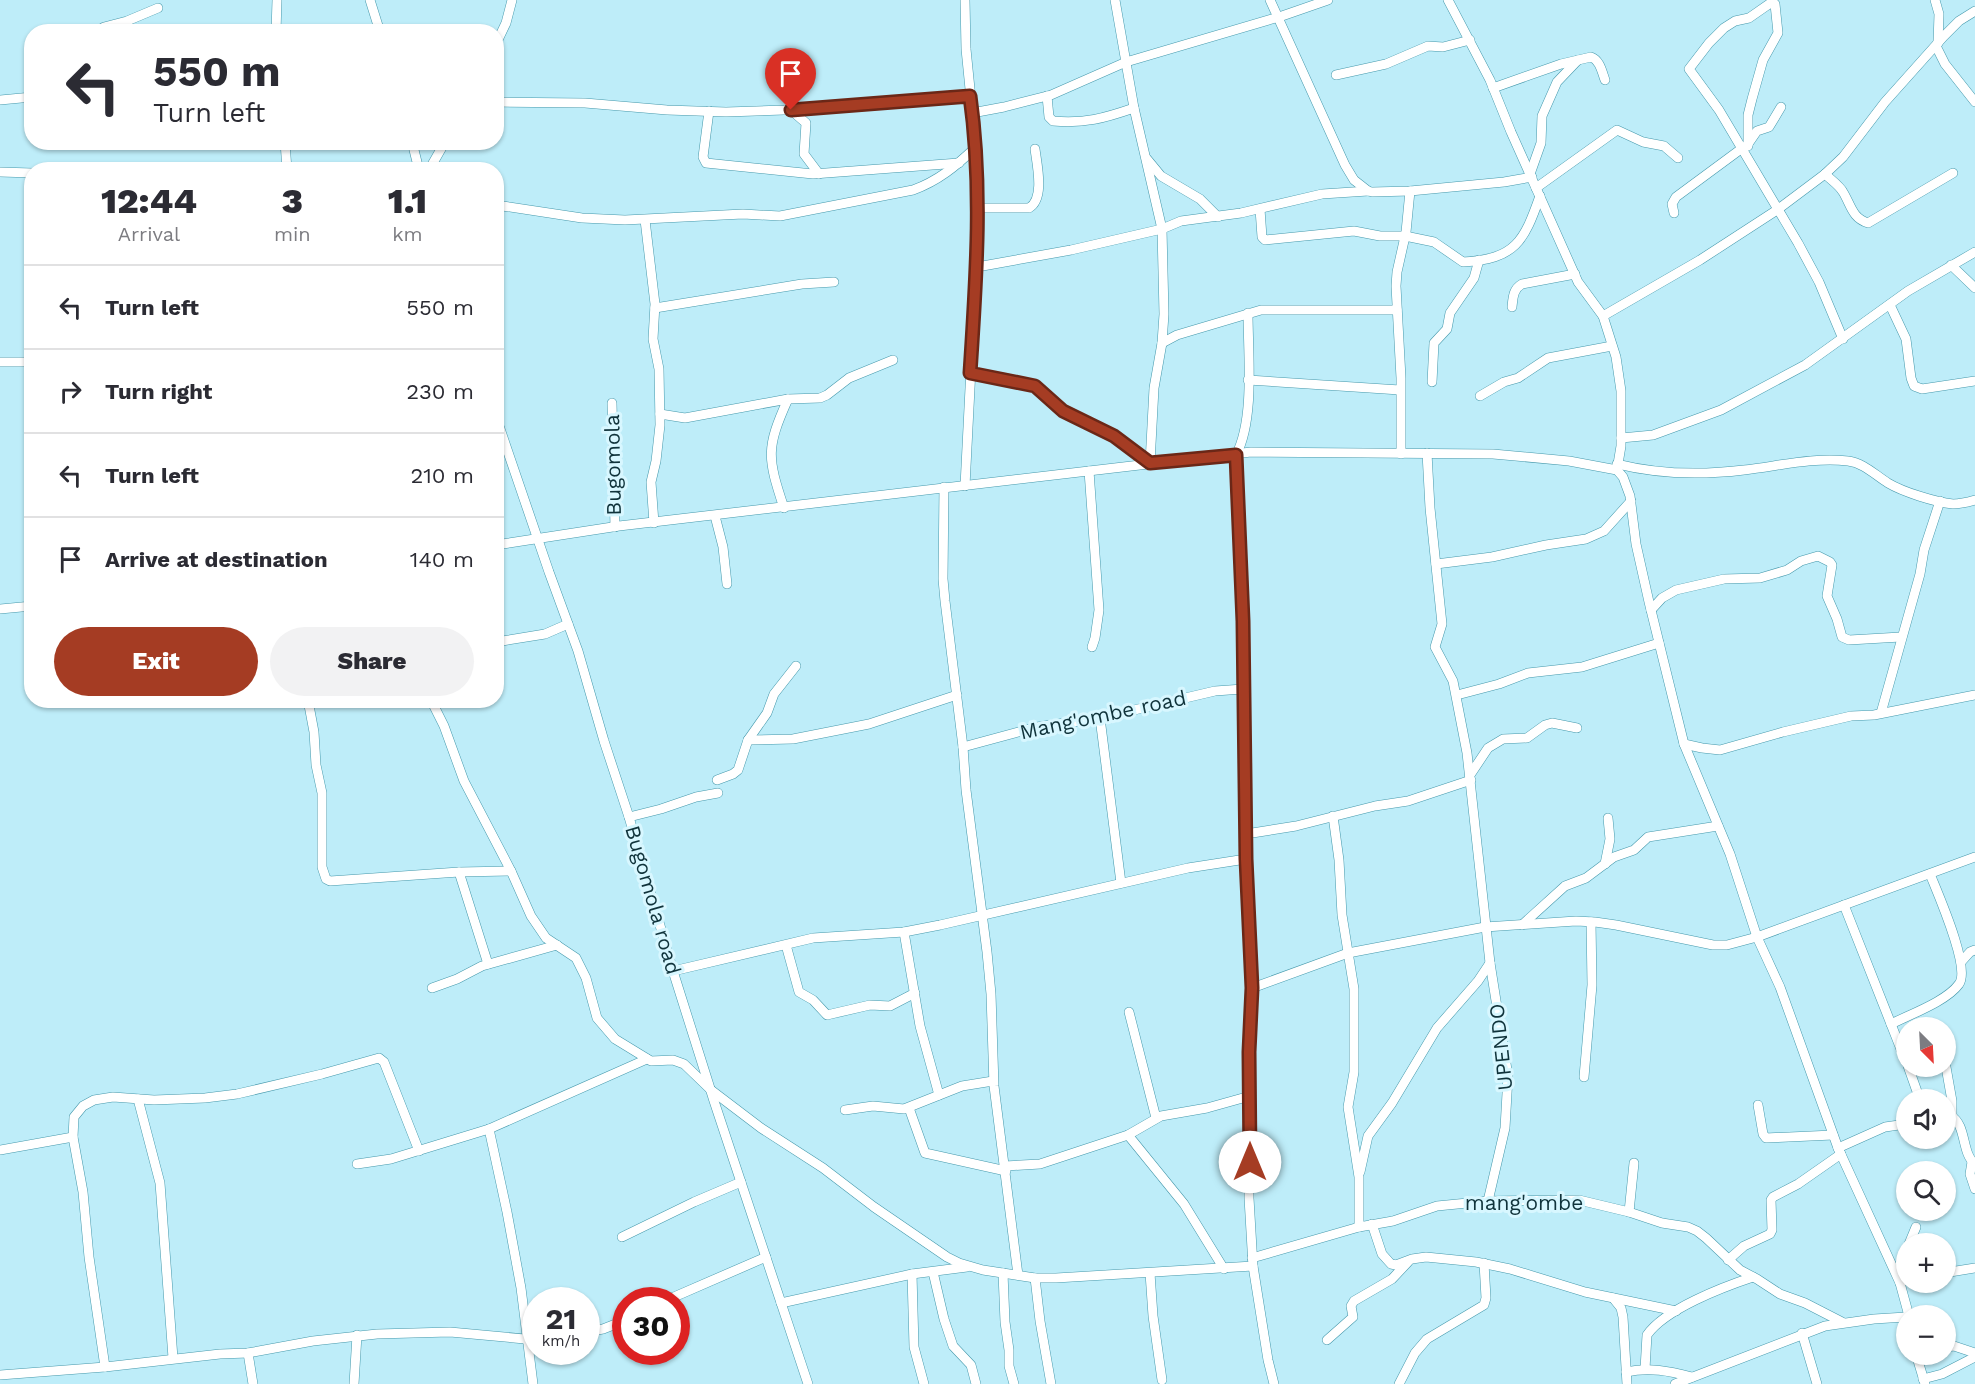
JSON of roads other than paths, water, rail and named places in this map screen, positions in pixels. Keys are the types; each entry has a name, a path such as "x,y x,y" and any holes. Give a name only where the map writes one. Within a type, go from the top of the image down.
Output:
{"street":[{"path":"276,24 277,0"},
{"path":"504,26 512,0"},
{"path":"965,0 978,208 965,486"},
{"path":"1115,0 1134,108 1162,230 1164,293 1162,342 1154,388 1150,463"},
{"path":"1270,0 1345,165 1354,180 1368,191"},
{"path":"972,113 1047,96 1126,62 1279,17 1328,0"},
{"path":"1448,0 1493,88 1575,274 1603,316 1619,373 1621,392 1621,438 1617,467 1631,501 1636,544 1684,744 1730,855 1757,937 1780,987 1839,1151 1896,1274"},
{"path":"1935,0 1939,14 1937,44 1945,64 1975,102"},
{"path":"374,1 378,24"},
{"path":"1745,150 1752,99 1763,60 1778,33 1772,2 1752,16 1735,21 1724,28 1689,69 1745,150 1819,282 1842,339"},
{"path":"116,24 158,8"},
{"path":"1603,316 1700,260 1777,210 1825,174 1843,157 1885,102 1937,44 1959,21 1975,11"},
{"path":"1336,75 1386,64 1428,46 1443,47 1470,40"},
{"path":"1493,88 1591,57 1595,58 1605,80"},
{"path":"1531,175 1541,143 1542,116 1557,82 1578,60"},
{"path":"504,102 596,104 667,110 791,110 970,96"},
{"path":"1047,96 1049,117 1053,121 1097,120 1134,108"},
{"path":"0,100 24,98"},
{"path":"1674,213 1672,204 1676,197 1745,150 1757,131 1769,127 1781,108"},
{"path":"791,110 806,123 804,154 819,174"},
{"path":"709,111 703,157 706,163 819,174 959,163"},
{"path":"1260,209 1262,237 1265,240 1354,231 1380,236 1405,236 1434,242 1463,262 1500,254 1518,244 1529,227 1538,192 1617,130 1643,142 1664,146 1678,159"},
{"path":"504,206 582,218 645,220 743,214 771,216 789,214 914,190 929,184 959,163 975,148"},
{"path":"978,208 1029,208 1032,206 1036,200 1039,180 1035,149"},
{"path":"1144,155 1161,176 1200,199 1218,217"},
{"path":"0,172 24,173"},
{"path":"1825,174 1843,192 1853,213 1868,223 1953,173"},
{"path":"976,267 1071,250 1162,230 1181,221 1260,209 1322,194 1410,191 1504,182 1531,175"},
{"path":"1401,454 1397,272 1405,236 1410,191"},
{"path":"645,220 655,308 653,339 660,369 657,454 651,482 654,523"},
{"path":"1621,438 1653,435 1712,414 1806,365 1923,281 1975,252"},
{"path":"1432,382 1433,345 1447,329 1450,313 1474,278 1479,260"},
{"path":"1952,266 1975,288"},
{"path":"1512,307 1517,287 1575,274"},
{"path":"655,308 802,284 834,282"},
{"path":"1890,304 1906,339 1914,386 1921,389 1975,381"},
{"path":"1162,342 1177,335 1248,313 1281,310 1397,310"},
{"path":"1248,313 1248,381 1244,436 1236,455 1243,621 1246,859 1252,988 1249,1052 1249,1198 1252,1262 1274,1384"},
{"path":"1480,396 1504,382 1518,378 1548,358 1612,346"},
{"path":"660,414 686,418 788,399 824,397 849,378 893,360"},
{"path":"0,362 24,362"},
{"path":"970,373 1035,386 1063,411 1114,436 1150,463"},
{"path":"1248,381 1400,390"},
{"path":"784,507 772,474 771,446 774,428 788,399"},
{"name":"Bugomola","path":"612,403 615,527"},
{"name":"Bugomola road","path":"504,440 578,651 673,971 808,1384"},
{"path":"504,544 615,527 944,487 1150,463 1274,452 1401,454 1455,452 1526,456 1603,466 1714,472 1804,461 1833,460 1860,464 1896,487 1940,501 1955,504 1975,500"},
{"name":"UPENDO","path":"1427,453 1430,508 1442,624 1435,649 1451,676 1457,695 1471,777 1476,850 1485,927 1508,1076 1505,1128 1488,1201"},
{"path":"1089,471 1099,610 1092,647"},
{"path":"944,487 943,579 991,994 993,1081 1018,1275"},
{"path":"1436,564 1486,558 1546,544 1586,539 1604,531 1631,501"},
{"path":"1881,713 1940,501"},
{"path":"715,516 723,547 727,584"},
{"path":"1651,610 1662,598 1676,590 1724,579 1760,578 1790,569 1801,561 1818,556 1832,565 1827,596 1842,637 1849,640 1901,637"},
{"path":"0,609 24,607"},
{"path":"504,641 545,634 568,624"},
{"path":"1457,695 1499,684 1528,673 1582,667 1659,643"},
{"path":"717,780 738,770 748,740 767,712 774,694 796,666"},
{"name":"Mang'ombe road","path":"963,747 1037,727 1100,718 1215,691 1243,689"},
{"path":"748,740 793,739 844,730 891,718 957,695"},
{"path":"1684,744 1720,750 1783,732 1851,717 1975,695"},
{"path":"310,708 316,765 322,793 322,867 326,879 330,881 459,872 511,871"},
{"path":"435,708 464,781 511,871 531,916 546,938 573,955 578,961 601,1024 615,1039 647,1059 657,1062 680,1061 711,1090 761,1128 823,1168 914,1236 947,1257 971,1267"},
{"path":"1100,718 1121,883"},
{"path":"1246,834 1296,826 1408,801 1471,777 1488,748 1503,739 1527,738 1545,725 1552,723 1577,728"},
{"path":"629,817 696,797 718,793"},
{"path":"1333,816 1339,860 1342,915 1354,982 1354,1072 1348,1113 1359,1177 1359,1227"},
{"path":"1605,864 1610,839 1608,818"},
{"path":"1522,925 1565,886 1583,880 1614,857 1634,850 1650,836 1718,826"},
{"path":"1252,988 1348,953 1485,927 1591,922 1713,945 1727,945 1757,937 1975,857"},
{"path":"673,971 813,938 904,932 1188,868 1246,859"},
{"path":"459,872 488,964"},
{"path":"1892,1024 1949,994 1966,975 1947,916 1930,874"},
{"path":"1844,905 1896,1035"},
{"path":"1584,1077 1592,985 1591,922"},
{"path":"904,932 920,1026 939,1095"},
{"path":"432,988 488,964 557,945"},
{"path":"786,945 799,992 813,1000 827,1015 870,1005 890,1006 915,993"},
{"path":"1961,962 1975,950"},
{"path":"1359,1177 1368,1136 1392,1103 1437,1028 1478,981 1490,963"},
{"path":"1129,1012 1156,1118"},
{"path":"105,1367 89,1257 83,1192 73,1137 74,1117 83,1106 94,1100 112,1098 147,1100 205,1098 237,1094 381,1059 419,1151"},
{"path":"357,1164 378,1162 489,1130 647,1059"},
{"path":"845,1110 873,1106 909,1108 962,1086 993,1081"},
{"path":"909,1108 925,1153 1005,1169 1040,1164 1128,1134 1156,1118 1207,1108 1250,1096"},
{"path":"138,1099 161,1192 173,1358"},
{"path":"1758,1105 1763,1134 1766,1138 1833,1135"},
{"path":"1956,1120 1973,1163 1970,1174 1975,1189"},
{"path":"1728,1260 1744,1246 1770,1234 1773,1197 1798,1184 1839,1151 1884,1127 1896,1125"},
{"path":"489,1130 522,1297"},
{"path":"1128,1134 1184,1204 1224,1269"},
{"path":"0,1150 73,1137"},
{"path":"1629,1212 1634,1163"},
{"path":"622,1237 741,1182"},
{"name":"mang'ombe","path":"971,1267 1035,1278 1224,1269 1359,1227 1393,1221 1437,1206 1488,1201 1571,1200 1629,1212 1697,1231 1740,1270 1780,1294 1842,1322"},
{"path":"1372,1224 1382,1254 1390,1263 1396,1265 1426,1257 1484,1263 1613,1298 1677,1311"},
{"path":"1914,1233 1916,1227"},
{"path":"690,1290 766,1257"},
{"path":"1327,1340 1353,1317 1351,1306 1354,1301 1392,1279 1410,1260"},
{"path":"1399,1384 1415,1353 1427,1339 1484,1305 1486,1299 1484,1263"},
{"path":"781,1303 912,1274 971,1267"},
{"path":"1956,1271 1975,1268"},
{"path":"933,1272 953,1346 971,1365 976,1384"},
{"path":"1003,1273 1009,1366 1014,1384"},
{"path":"1150,1273 1153,1316 1162,1380"},
{"path":"912,1274 914,1347 924,1384"},
{"path":"1645,1369 1647,1335 1659,1323 1677,1311 1731,1284 1753,1277"},
{"path":"1035,1278 1051,1384"},
{"path":"1613,1298 1621,1308 1623,1317 1627,1384"},
{"path":"1675,1384 1802,1333 1842,1322 1896,1317"},
{"path":"0,1375 248,1353 357,1335 450,1332 522,1338"},
{"path":"1802,1333 1817,1384"},
{"path":"354,1384 357,1335"},
{"path":"1956,1347 1975,1355"},
{"path":"248,1353 250,1383"},
{"path":"1921,1365 1924,1381 1942,1374 1975,1355"},
{"path":"532,1365 532,1384"},
{"path":"1626,1372 1658,1369 1693,1377"},
{"path":"51,1372 51,1384"}]}
